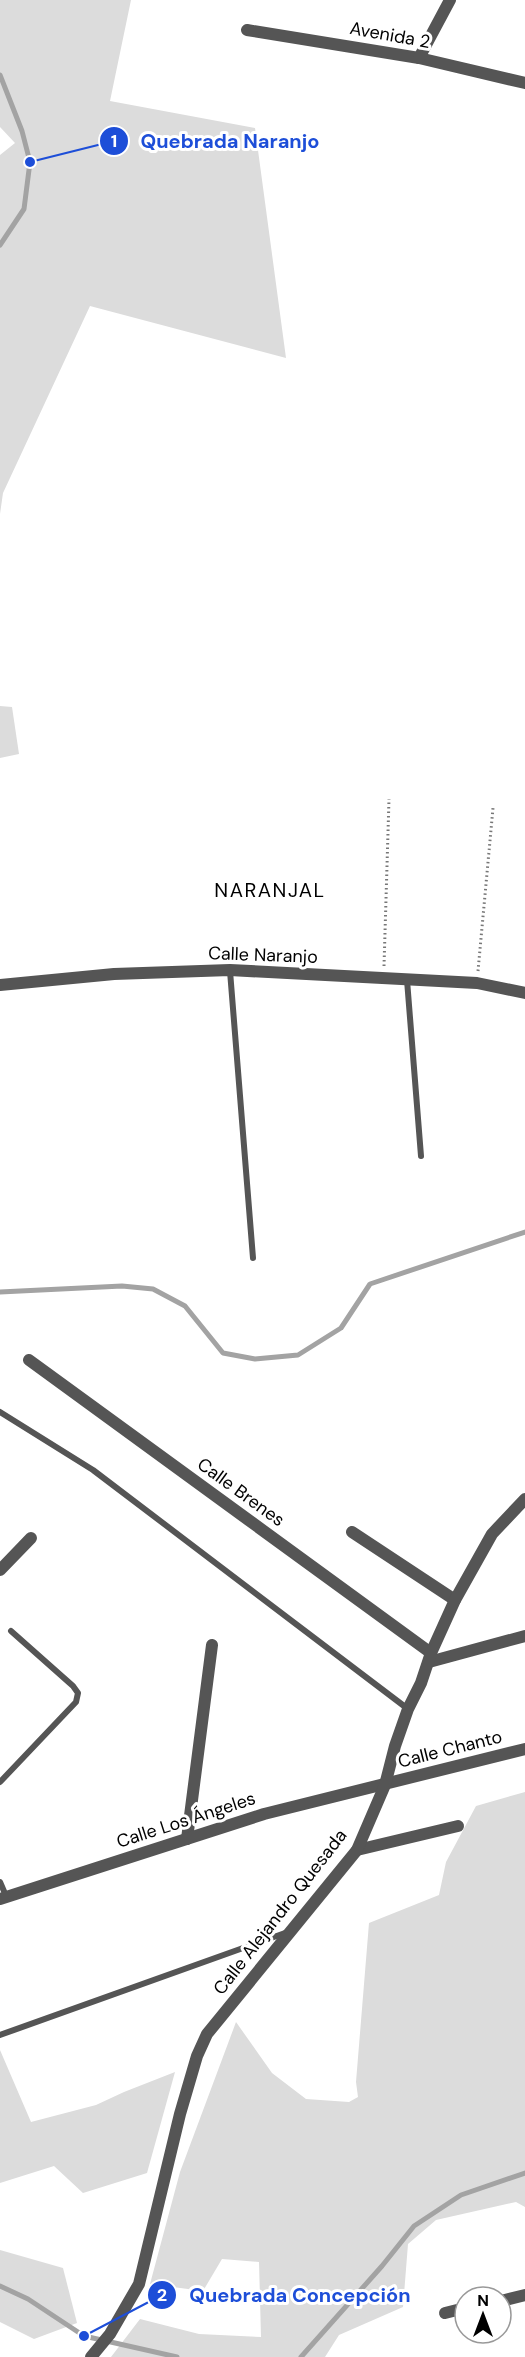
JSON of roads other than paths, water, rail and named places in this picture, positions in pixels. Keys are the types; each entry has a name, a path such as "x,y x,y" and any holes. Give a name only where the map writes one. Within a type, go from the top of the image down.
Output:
{"street":[{"path":"419,58 450,0"},
{"name":"Avenida 2","path":"247,30 419,58 525,83"},
{"name":"Calle Naranjo","path":"0,986 114,974 230,970 477,983 525,993"},
{"name":"Calle Brenes","path":"29,1360 430,1657"},
{"name":"Calle Alejandro Quesada","path":"92,2355 110,2334 139,2284 180,2114 207,2034 357,1850 385,1785 408,1709 455,1600 492,1534 525,1499"},
{"path":"352,1532 455,1600"},
{"path":"0,1570 31,1538"},
{"path":"430,1657 525,1636"},
{"path":"187,1839 212,1645"},
{"name":"Calle Chanto","path":"385,1785 525,1749"},
{"name":"Calle Los Ángeles","path":"3,1898 264,1814 385,1785"},
{"path":"357,1850 458,1826"},
{"path":"445,2313 453,2311"}],"lane":[{"path":"230,970 253,1258"},
{"path":"407,979 421,1156"},
{"path":"0,1412 93,1470 408,1709"},
{"path":"0,1782 75,1701 78,1693 11,1631"},
{"path":"0,1882 3,1898"},
{"path":"0,2035 291,1931"}],"waterway":[{"path":"0,75 22,131 30,162 24,209 0,245"},
{"path":"0,1292 122,1286 153,1289 185,1306 223,1353 255,1359 298,1355 341,1328 370,1284 525,1232"},
{"path":"301,2357 382,2266 414,2226 461,2195 525,2173"},
{"path":"0,2286 28,2299 84,2336 177,2357"}],"place":[{"name":"Quebrada Naranjo","path":"30,162"},
{"name":"Quebrada Concepción","path":"84,2336"}],"district":[{"name":"NARANJAL","path":"270,890"}]}
